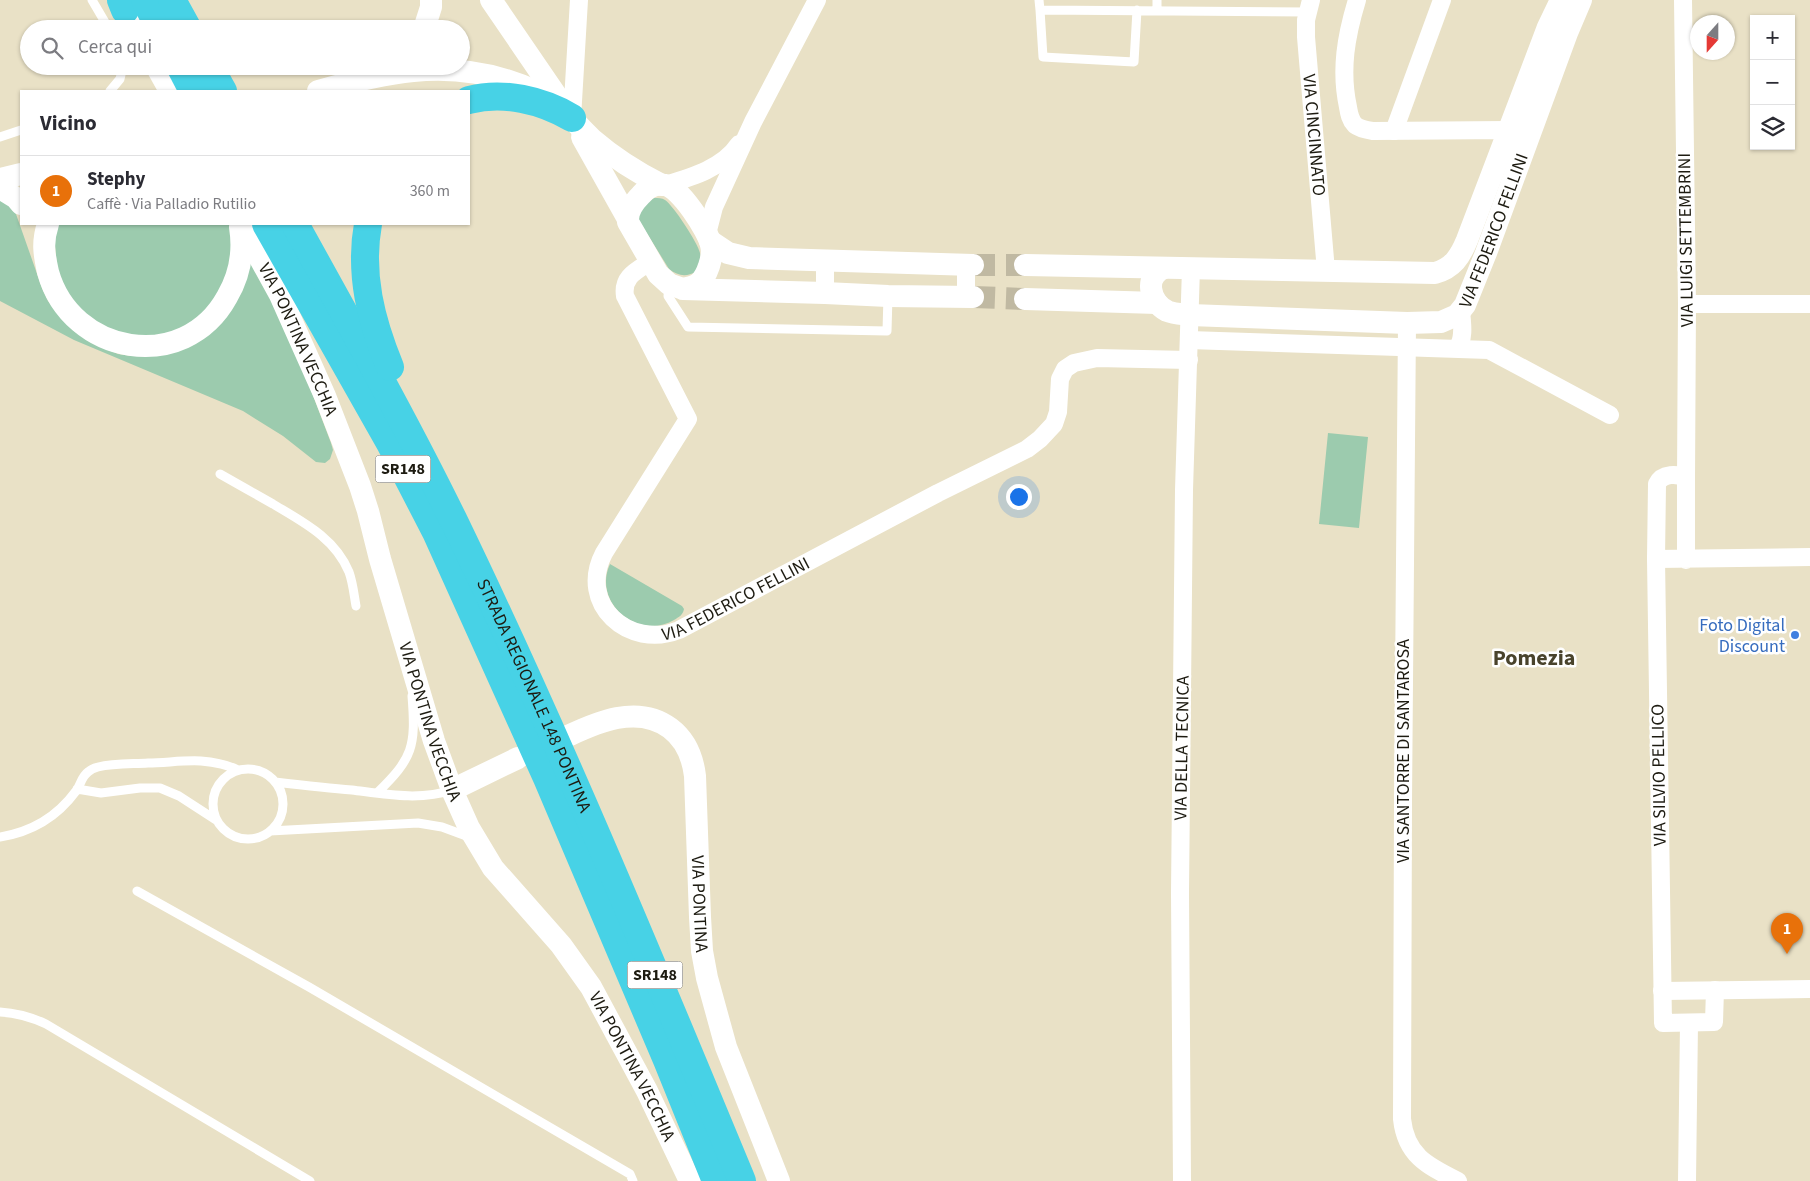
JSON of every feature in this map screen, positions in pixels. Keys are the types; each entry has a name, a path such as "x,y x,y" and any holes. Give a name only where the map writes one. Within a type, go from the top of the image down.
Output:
{"highway":[{"path":"172,0 183,20"},
{"path":"182,0 189,20"},
{"path":"126,11 143,20"},
{"path":"470,100 500,96 530,100 552,107 572,118"},
{"name":"STRADA REGIONALE 148 PONTINA","path":"267,225 390,443 532,717"},
{"name":"STRADA REGIONALE 148 PONTINA","path":"297,225 406,425 454,521 532,717 742,1181"},
{"path":"368,225 366,286 372,318 454,521"},
{"path":"557,774 667,1060 716,1181"}],"street":[{"path":"427,20 431,0"},
{"path":"491,0 572,118 650,262 658,274 676,286 888,296 970,297 969,264 743,257 728,253 708,238"},
{"path":"572,118 578,0"},
{"path":"708,238 714,207 753,122 818,0"},
{"path":"1357,0 1349,31 1344,67 1344,88 1350,118 1355,125 1364,130 1519,134"},
{"path":"1394,131 1442,0"},
{"name":"VIA FEDERICO FELLINI","path":"1025,299 1157,303 1168,312 1190,315 1407,323 1441,322 1453,317 1463,308 1486,254 1548,27 1561,0"},
{"name":"VIA FEDERICO FELLINI","path":"1025,265 1435,273 1451,266 1460,255 1582,0"},
{"name":"VIA LUIGI SETTEMBRINI","path":"1684,0 1687,304 1686,560"},
{"name":"VIA CINCINNATO","path":"1310,6 1306,26 1306,42 1326,270"},
{"path":"541,74 562,76 571,70 575,64"},
{"path":"470,73 504,79 535,90 551,100 618,160 639,173 675,190 681,196 708,238 712,252 704,276 697,284 676,286"},
{"path":"170,75 183,83"},
{"path":"321,90 369,75"},
{"path":"628,219 632,206 641,194 651,187 696,175 722,161 733,152 753,122"},
{"path":"0,179 20,174"},
{"path":"0,188 20,203"},
{"path":"30,225 44,254 53,287 60,301 71,314 94,332 119,343 148,347 178,341 194,334 206,326 222,306 236,280 241,259 240,225"},
{"path":"44,254 44,241 48,225"},
{"name":"VIA PONTINA VECCHIA","path":"241,225 280,295 325,396 368,511 380,559 434,741 452,790 476,840 493,868 549,929 585,978 647,1091 683,1172"},
{"path":"825,260 825,292"},
{"name":"VIA FEDERICO FELLINI","path":"650,262 629,277 625,289 626,300 688,419 604,553 597,576 600,599 610,616 625,628 645,635 657,636 679,630 938,493 1026,449 1040,439 1054,424 1058,412 1060,379 1065,369 1074,363 1080,360 1096,358 1188,360"},
{"path":"1157,303 1152,295 1151,283 1155,273 1164,268"},
{"name":"VIA DELLA TECNICA","path":"1182,1181 1180,893 1184,490 1191,268"},
{"path":"1435,273 1451,278 1459,283 1466,294 1463,308 1462,338 1457,348"},
{"path":"1687,304 1810,304"},
{"name":"VIA SANTORRE DI SANTAROSA","path":"1407,323 1402,1119 1404,1134 1409,1146 1417,1156 1433,1168 1458,1181"},
{"path":"1189,340 1489,350 1610,415"},
{"name":"VIA SILVIO PELLICO","path":"1686,480 1681,476 1668,476 1660,478 1657,484 1656,559 1662,1023 1689,1023"},
{"path":"1656,559 1810,557"},
{"name":"VIA PONTINA","path":"570,735 616,718 644,717 654,719 668,726 680,736 688,748 695,776 701,934 708,984 726,1047 779,1181"},
{"path":"452,790 518,758"},
{"path":"1662,991 1810,989"},
{"path":"1687,1181 1689,1023 1714,1022 1715,990"}],"lane":[{"path":"92,0 126,11"},
{"path":"1039,0 1043,56 1134,62 1137,10"},
{"path":"1157,0 1157,10"},
{"path":"1040,10 1157,10 1310,6"},
{"path":"111,90 121,75"},
{"path":"0,137 20,130"},
{"path":"676,286 668,296 688,327 886,331 888,296"},
{"path":"220,474 306,523 322,535 336,551 346,567 354,589 356,606"},
{"path":"377,793 399,770 410,750 413,729 409,656"},
{"path":"0,837 12,835 41,824 60,810 77,789 81,780 95,768 106,765 201,761 225,764 238,770"},
{"path":"216,820 212,800 215,789 220,781 228,774 252,768 262,771 276,782 280,790 283,808 276,825 270,832"},
{"path":"276,782 424,796 452,790"},
{"path":"77,789 101,793 140,788 160,788 179,796 216,820 226,832 240,838 256,838 270,832 418,823 450,829 476,840"},
{"path":"137,891 309,987 630,1174 633,1181"},
{"path":"0,1012 30,1017 46,1024 310,1181"}],"green space":[{"path":"0,196 16,214 48,301 74,331 95,344 118,354 131,356 173,352 251,259 298,356 331,443 333,450 330,459 325,463 316,462 283,436 243,411 74,340 0,301"},
{"path":"654,198 663,199 669,203 695,241 700,255 700,262 696,272 682,275 669,269 638,219 638,209"},
{"path":"53,225 231,225 233,235 227,285 197,323 149,340 101,330 59,288"},
{"path":"1328,433 1368,437 1359,528 1319,524"},
{"path":"610,564 682,606 684,609 682,614 674,620 660,625 646,626 633,622 613,604 607,592 606,578"}],"tunnel":[{"path":"973,265 1025,265"},
{"path":"973,297 1025,299"}],"place":[{"name":"Foto Digital Discount","path":"1795,635"},
{"name":"Stephy","path":"1787,954"}],"district":[{"name":"Pomezia","path":"1534,658"}]}
